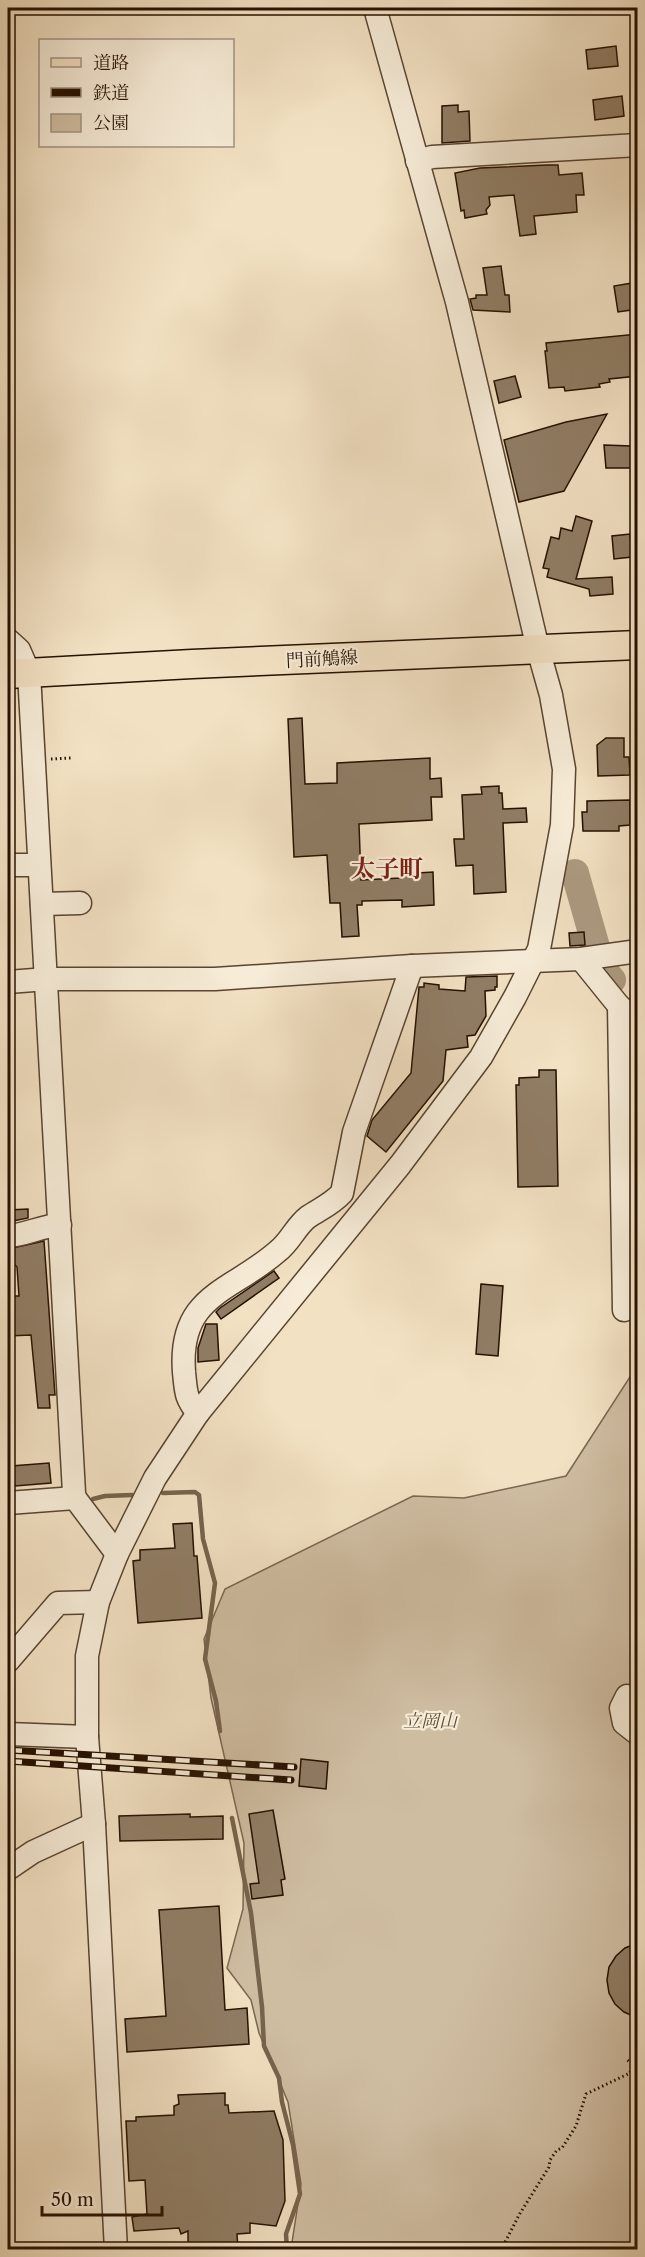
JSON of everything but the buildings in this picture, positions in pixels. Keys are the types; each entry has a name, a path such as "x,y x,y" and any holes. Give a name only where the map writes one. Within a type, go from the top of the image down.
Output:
{"main road":[{"name":"門前鵤線","path":"18,674 638,645"}],"street":[{"path":"116,2250 94,1824 87,1737 87,1656 98,1602 117,1554 155,1478 198,1413 378,1193 481,1057 538,949 562,825 564,769 551,695 538,649 457,302 375,8"},
{"path":"417,161 432,157 638,145"},
{"path":"8,640 19,650 18,674 39,865 75,1498 117,1554"},
{"path":"8,865 39,865"},
{"path":"42,904 80,903"},
{"path":"8,982 47,979 214,979 592,957 638,951"},
{"path":"592,957 619,1006 638,1022"},
{"path":"198,1413 187,1401 183,1358 186,1333 203,1303 279,1251 306,1218 335,1201 342,1194 354,1132 412,966"},
{"path":"619,1006 624,1310"},
{"path":"8,1236 60,1225"},
{"path":"8,1503 75,1498"},
{"path":"8,1661 58,1603 98,1602"},
{"path":"638,1698 627,1696 621,1708 624,1723 638,1734"},
{"path":"8,1734 87,1737"},
{"path":"8,1869 33,1852 94,1824"}],"path":[{"path":"46,760 71,758"},
{"path":"501,2250 519,2215 549,2167 550,2160 557,2150 562,2148 576,2126 586,2094 630,2073 632,2063 627,2060"}],"green space":[{"name":"立岡山","path":"637,1366 637,2249 291,2249 301,2184 288,2102 259,2033 251,2000 227,1968 243,1909 244,1843 211,1698 204,1639 225,1589 413,1496 464,1498 566,1476"}],"waterway":[{"path":"575,873 602,968 612,980"},
{"path":"163,1493 195,1492 199,1495 203,1539 215,1583 205,1659 216,1701 220,1731"},
{"path":"93,1499 132,1495"},
{"path":"232,1818 251,1913 262,2007 264,2046 279,2078 282,2102 293,2145 300,2194 286,2234 287,2250"}],"railway":[{"path":"8,1750 294,1767"},
{"path":"8,1761 291,1780"}],"district":[{"name":"太子町","path":"387,868"}]}
